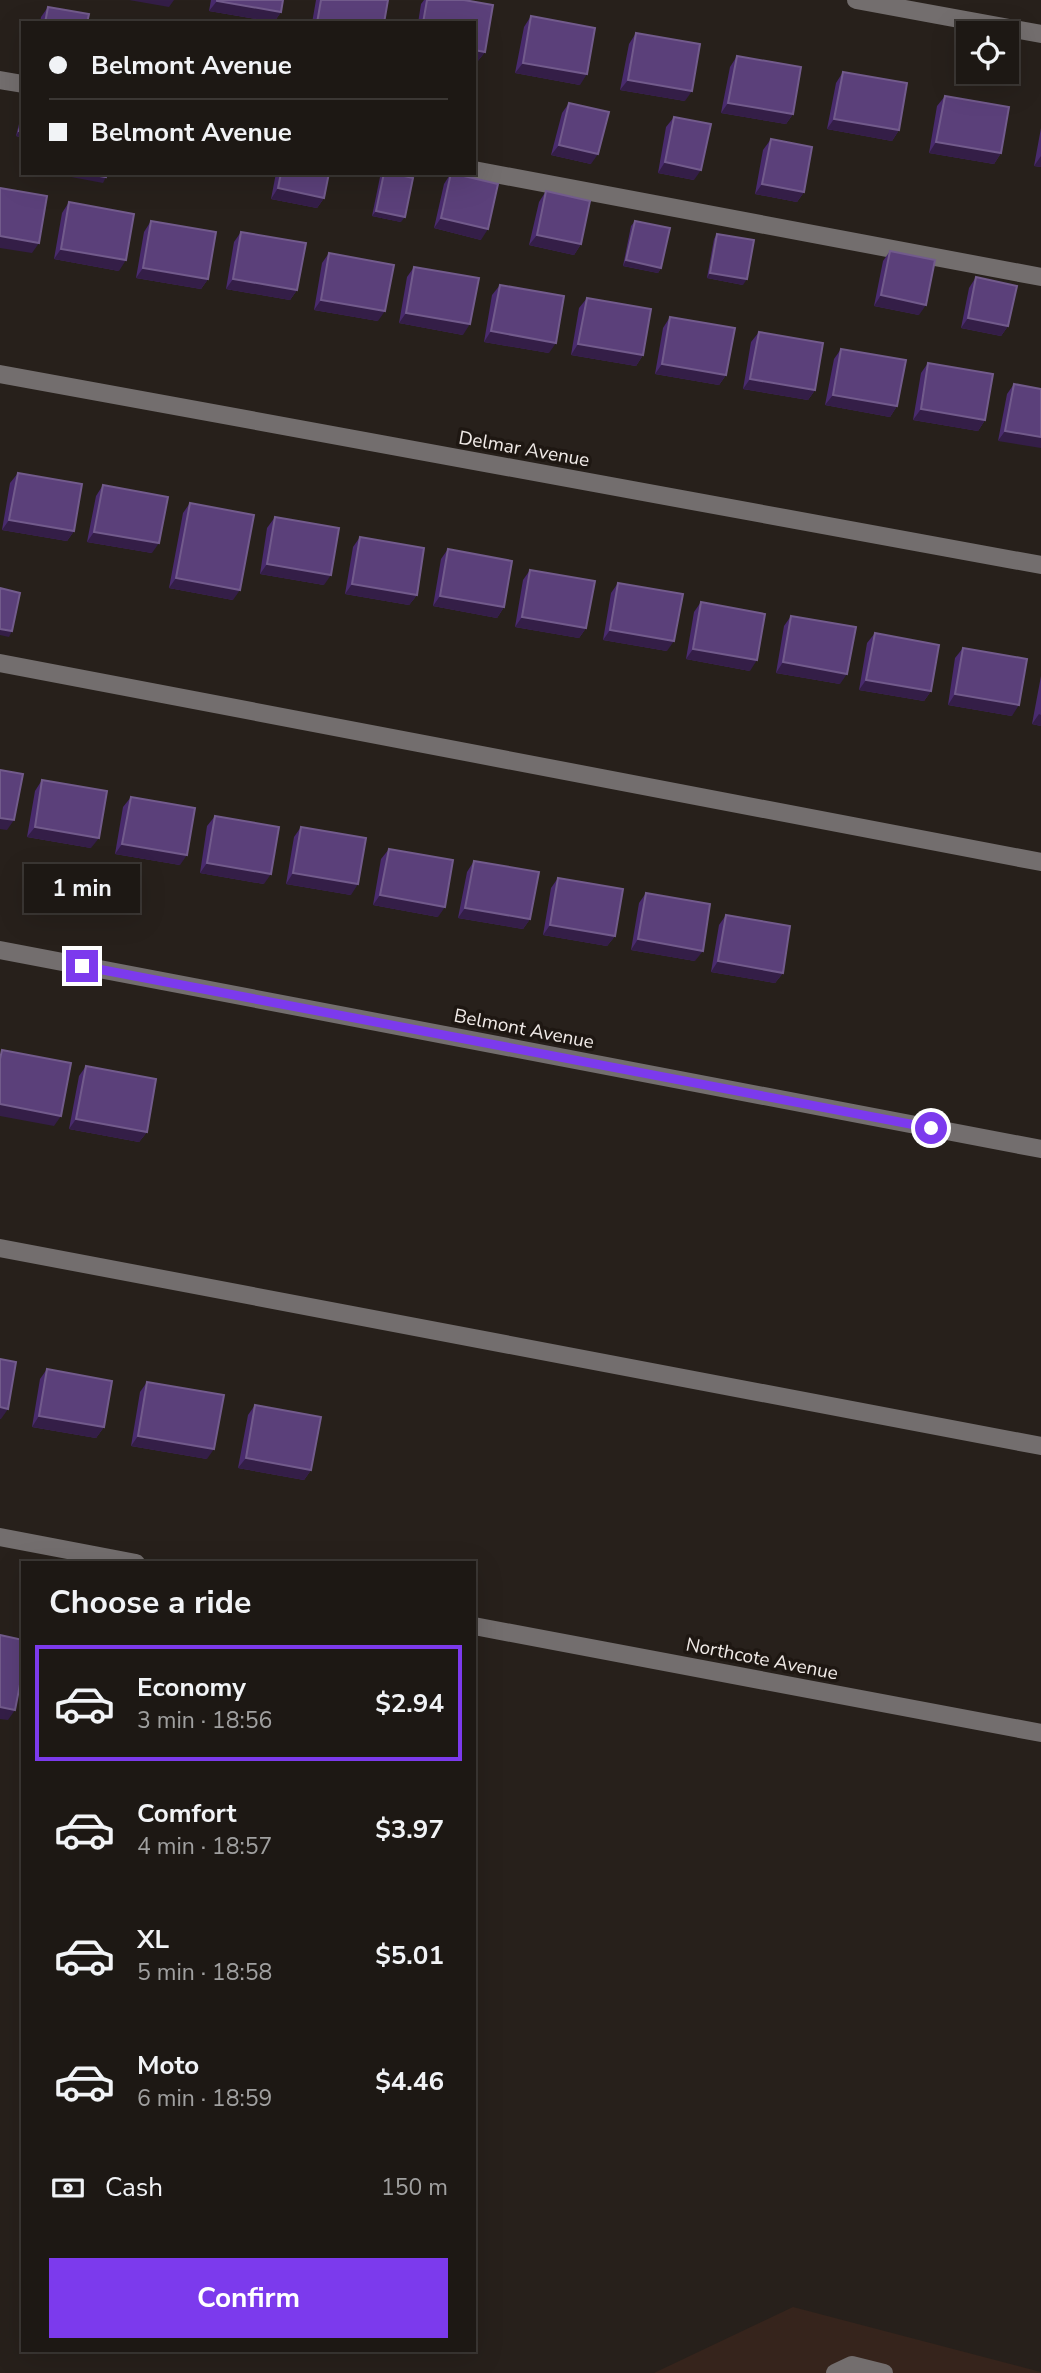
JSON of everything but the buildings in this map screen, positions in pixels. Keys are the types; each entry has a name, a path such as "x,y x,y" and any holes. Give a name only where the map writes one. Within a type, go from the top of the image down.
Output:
{"street":[{"path":"860,0 1041,34"},
{"path":"0,80 21,85"},
{"path":"476,170 1041,277"},
{"name":"Delmar Avenue","path":"0,374 1041,565"},
{"path":"0,663 1041,862"},
{"name":"Belmont Avenue","path":"0,950 1041,1149"},
{"path":"0,1248 1041,1446"},
{"path":"0,1537 126,1561"},
{"name":"Northcote Avenue","path":"476,1626 1041,1733"},
{"path":"835,2373 852,2365 884,2373"}],"shaded area":[{"path":"793,2307 1041,2372 1041,2373 654,2373"}],"route":[{"path":"82,966 931,1128"}]}
